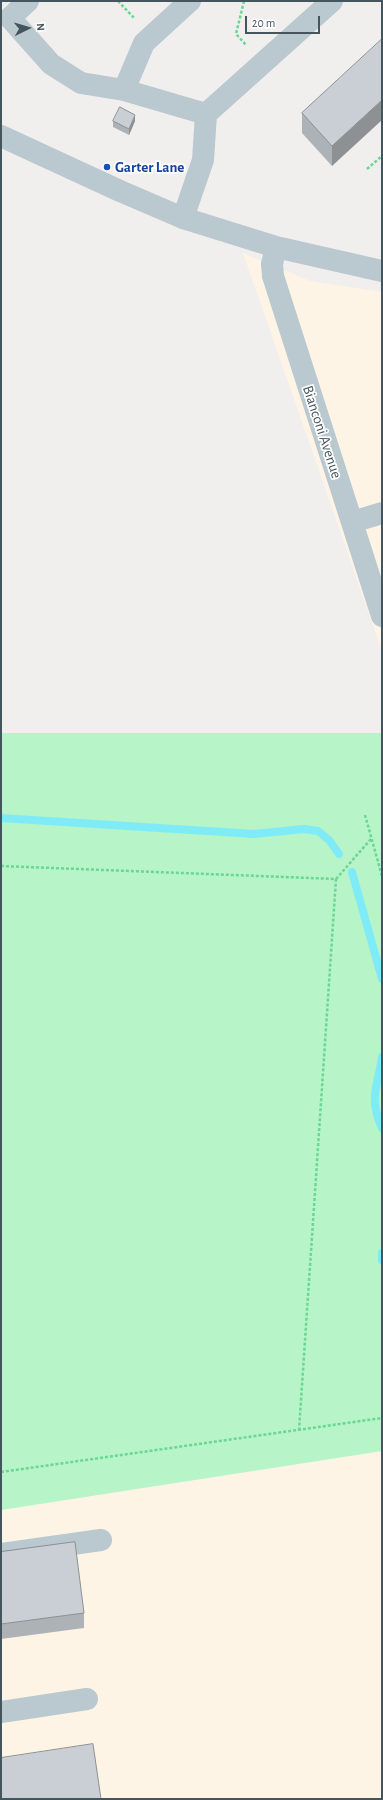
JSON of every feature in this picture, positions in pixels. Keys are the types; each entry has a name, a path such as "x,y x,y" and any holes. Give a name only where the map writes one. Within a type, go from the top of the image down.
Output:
{"street":[{"path":"28,1 10,18 50,64 81,83 124,90 206,114"},
{"path":"124,90 144,43 190,1"},
{"path":"183,218 203,160 206,114 332,1"},
{"path":"1,136 113,188 183,218 276,247 382,271"},
{"name":"Bianconi Avenue","path":"276,247 272,264 273,276 382,616"},
{"path":"352,522 382,513"},
{"path":"1,1554 101,1540"},
{"path":"1,1712 87,1699"}],"path":[{"path":"244,1 236,34 263,63"},
{"path":"367,169 382,156"},
{"path":"365,815 382,876"},
{"path":"299,1430 336,879 371,839"},
{"path":"1,866 336,879"},
{"path":"1,1472 382,1418"}],"shaded area":[{"path":"243,253 310,281 382,292 382,651"},
{"path":"382,1451 382,1799 1,1799 1,1510"}],"green space":[{"path":"1,733 382,733 382,1451 1,1510"}],"building":[{"path":"382,39 382,100 332,146 302,113"},
{"path":"120,107 135,115 129,129 113,121"},
{"path":"75,1542 84,1613 1,1624 1,1552"},
{"path":"93,1744 101,1799 1,1799 1,1758"}],"waterway":[{"path":"1,818 254,834 304,829 318,831 329,840 339,854"},
{"path":"352,872 382,979"},
{"path":"382,1057 375,1092 376,1108 382,1128"},
{"path":"382,1253 382,1260"}],"place":[{"name":"Garter Lane","path":"107,167"}]}
